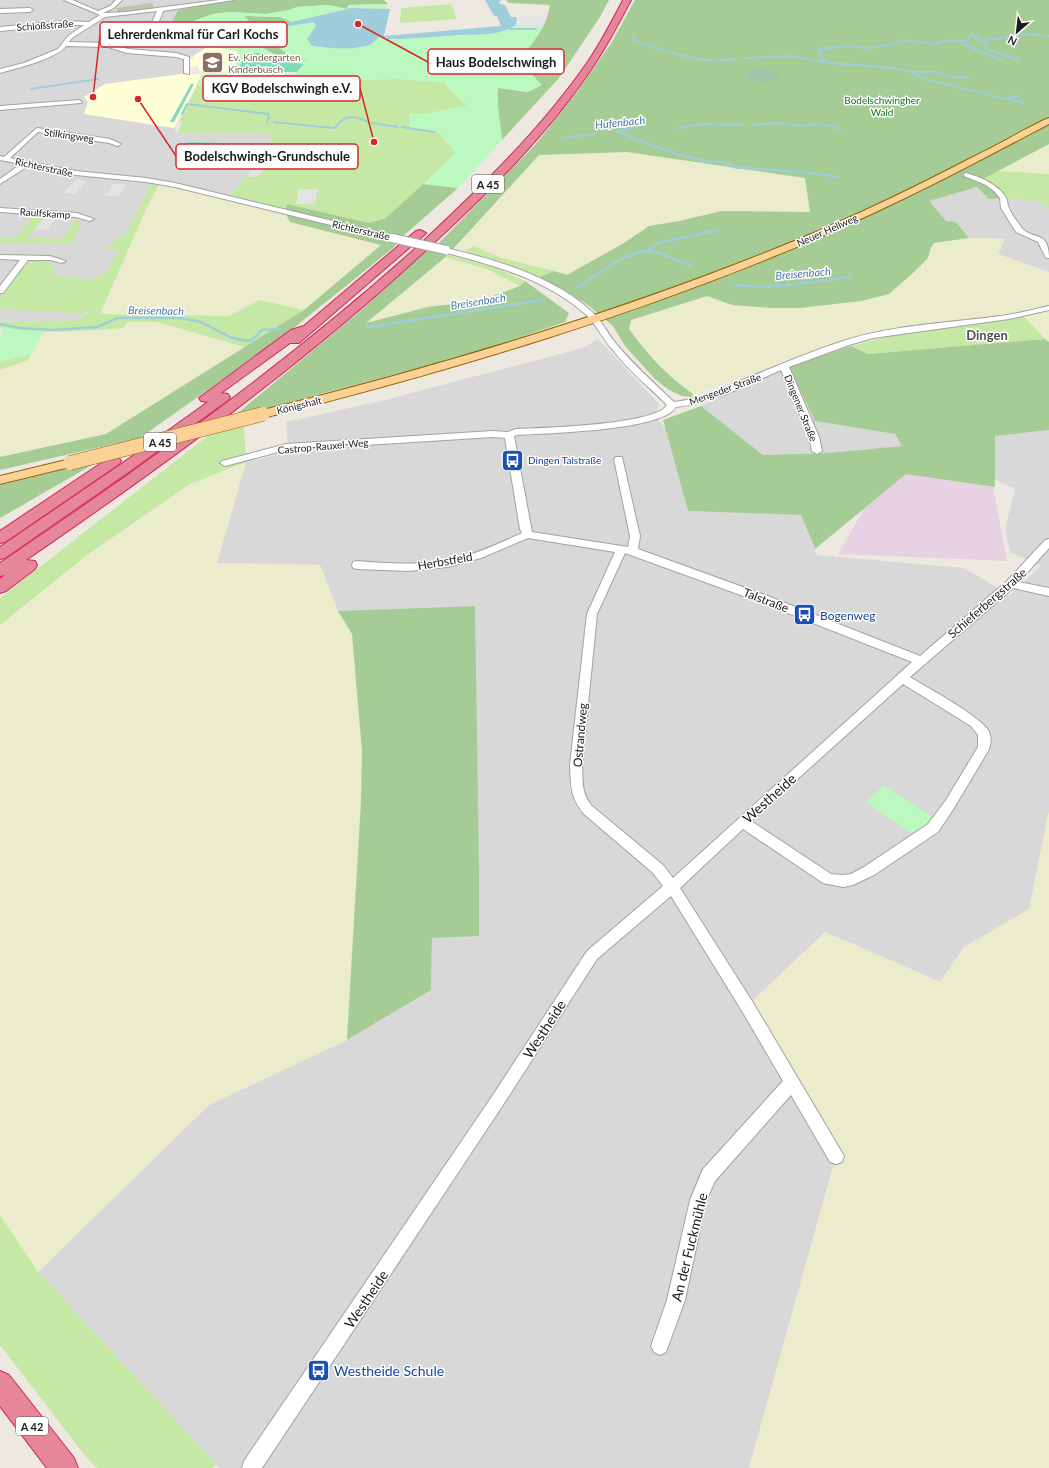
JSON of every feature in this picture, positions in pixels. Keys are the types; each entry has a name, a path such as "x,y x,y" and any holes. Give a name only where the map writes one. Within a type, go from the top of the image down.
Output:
{"highway":[{"name":"A 45","path":"578,64 601,28 617,13 627,0"},
{"name":"A 45","path":"3,580 119,498 191,437 335,323 390,277 466,207 517,154 561,103 595,56 617,13"},
{"name":"A 45","path":"0,554 106,481 239,385 314,324 437,219"},
{"path":"0,538 246,370 295,333 314,324"},
{"path":"0,525 60,490 105,467"},
{"name":"A 42","path":"0,1384 64,1468"}],"main road":[{"name":"Neuer Hellweg","path":"596,320 722,274 823,233 925,185 1049,121"},
{"name":"Königshalt","path":"0,480 383,384 596,320"}],"street":[{"path":"67,0 102,13 126,14 161,11 191,3 230,0"},
{"path":"0,72 60,50 70,38 112,7 119,0"},
{"path":"1,8 30,10"},
{"path":"66,44 115,46 134,44 141,40 149,32 161,11"},
{"name":"Schloßstraße","path":"0,29 65,23 90,24"},
{"path":"115,46 127,51 165,53 186,57 187,73"},
{"path":"0,108 79,102"},
{"name":"Stilkingweg","path":"3,158 37,130 110,141 118,144"},
{"name":"Richterstraße","path":"3,158 83,175 146,180 175,185 446,250 483,260 532,278 577,303 596,320 614,347 672,405"},
{"path":"0,182 27,162"},
{"path":"966,175 988,184 996,190 1003,198 1005,208 1019,230 1041,241 1049,256"},
{"name":"Raulfskamp","path":"0,210 78,215 90,219"},
{"path":"0,257 50,258 62,261"},
{"path":"0,291 26,257"},
{"name":"Mengeder Straße","path":"399,440 493,434 508,435 516,432 616,425 657,416 669,411 672,405 688,403 712,396 784,366 846,343 900,331 1009,318 1049,308"},
{"name":"Dingener Straße","path":"784,366 814,436 817,451"},
{"path":"508,435 517,489 525,528 528,534"},
{"name":"Castrop-Rauxel-Weg","path":"225,463 286,447 399,440"},
{"path":"619,459 635,536 627,550"},
{"name":"Talstraße","path":"528,534 627,550 761,598 921,661"},
{"name":"Herbstfeld","path":"357,565 409,567 460,561 487,552 528,534"},
{"name":"Schieferbergstraße","path":"921,661 1011,584 1049,542"},
{"name":"Ostrandweg","path":"627,550 592,614 576,765 577,789 580,800 588,810 658,870 672,888"},
{"path":"1011,584 1049,592"},
{"name":"Westheide","path":"251,1468 492,1110 592,955 672,888 742,822 921,661"},
{"path":"742,822 828,879 843,881 853,879 869,871 933,828 950,804 984,748 985,737 981,729 975,723 903,678"},
{"path":"672,888 747,1006 836,1156"},
{"name":"An der Fuckmühle","path":"660,1346 676,1300 698,1200 709,1175 792,1083"}],"shaded area":[{"path":"0,0 230,0 179,8 167,31 154,34 169,35 209,46 193,56 184,58 185,72 183,74 105,84 85,97 88,101 85,114 174,128 178,133 271,134 270,145 248,175 226,198 152,183 125,235 105,246 118,251 105,274 89,311 78,320 0,322"},
{"path":"152,3 154,9 119,14 116,8"},
{"path":"548,15 543,27 523,26 519,17"},
{"name":"Ev. Kindergarten Kinderbusch","path":"209,46 238,51 234,73 199,71 198,66 189,67 189,59 194,58 193,56"},
{"path":"755,69 766,69 773,71 780,77 769,83 747,78 746,75 748,71"},
{"path":"183,74 202,74 174,128 84,114 88,102 84,97 105,84"},
{"path":"1049,144 1049,174 998,171"},
{"path":"627,152 806,178 811,212 722,211 649,226 567,275 501,258 474,246 465,251 453,249 539,155"},
{"path":"258,162 269,164 257,177 247,176"},
{"path":"77,179 87,181 74,194 63,192"},
{"path":"160,182 285,212 290,222 381,245 304,310 260,300 229,316 100,314 147,207"},
{"path":"113,184 127,184 119,196 106,196"},
{"path":"977,187 1004,198 1038,201 1049,209 1049,272 997,254 1005,239 969,238 956,222 946,221 928,200"},
{"path":"299,189 318,189 315,204 296,204"},
{"path":"45,217 56,218 46,230 34,230"},
{"path":"969,238 1005,239 998,254 1049,272 1049,342 1020,313 915,327 817,350 693,394 676,382 650,357 629,329 631,320 707,296 732,305 800,308 861,301 889,294 928,258 931,247 934,243"},
{"path":"446,257 489,270 520,286 479,301 428,307 365,323"},
{"path":"128,322 156,322 245,347 106,435 0,457 0,370 28,360 45,331 93,330"},
{"path":"598,339 658,403 659,407 654,413 665,428 688,511 801,515 817,555 964,568 1010,595 1041,566 1010,552 1005,529 1015,489 995,479 995,436 1049,430 1049,811 1029,910 964,947 940,982 825,932 836,1156 749,1468 219,1468 38,1272 209,1105 347,1040 431,990 432,938 475,606 338,611 320,565 217,563 246,462 289,452 286,422 381,401 583,348"},
{"path":"789,367 815,421 895,434 903,446 828,453 763,455 701,406"},
{"path":"246,462 217,563 320,565 338,611 352,634 362,751 361,801 347,1040 209,1105 38,1272 0,1215 0,625 87,555 190,484"},
{"path":"906,473 993,487 1007,561 838,554 864,509"},
{"path":"1049,811 1049,1468 749,1468 836,1156 747,1006 825,932 941,982 964,947 1029,909"}],"green space":[{"path":"230,0 384,0 388,4 349,5 346,9 329,5 297,7 290,10 266,14 230,12 213,14 188,23 171,24 178,10"},
{"path":"506,0 609,0 600,17 559,78 502,140 498,107 498,88 528,92 541,85 518,60 534,41 542,28 550,5 509,3"},
{"name":"Bodelschwingher Wald","path":"635,0 1049,0 1049,144 979,181 993,190 1001,198 989,199 977,187 929,201 946,221 956,222 969,238 934,243 931,247 928,258 889,294 861,301 800,308 772,308 732,305 707,296 631,320 629,329 643,347 666,372 693,394 692,397 682,396 669,390 655,379 625,346 613,326 588,305 540,277 554,271 567,275 624,243 649,226 722,211 810,212 805,178 627,152 539,155 453,249 437,245 535,145 577,92 612,42"},
{"path":"388,4 386,9 351,8 292,22 280,17 244,16 253,25 238,28 251,32 255,43 282,59 309,60 290,56 271,42 258,41 261,33 267,29 314,22 316,26 308,38 309,43 321,47 348,48 370,44 379,37 387,37 387,39 471,35 505,30 515,25 543,27 534,41 518,60 542,85 528,92 498,88 498,107 502,140 458,188 423,184 456,153 437,131 409,128 409,113 421,114 467,106 450,90 444,82 396,79 319,81 321,75 295,75 303,64 277,61 264,56 265,54 250,72 262,72 265,75 276,78 279,82 278,87 196,86 202,74 236,75 234,73 238,51 209,46 169,35 154,34 155,32 167,31 171,24 188,23 213,14 230,12 266,14 297,7 329,5 346,9 349,5"},
{"path":"451,4 457,19 400,23 401,8"},
{"path":"243,16 280,17 292,22 267,29 271,42 281,49 313,60 282,59 255,43 237,28 253,25"},
{"path":"246,53 265,53 264,56 277,61 304,64 297,72 250,72 239,68"},
{"path":"236,74 322,75 319,81 396,79 444,82 450,90 468,106 410,117 409,128 437,131 456,153 386,219 369,223 287,204 285,212 226,198 247,176 257,177 268,163 258,162 270,145 271,134 178,133 182,122 179,122 199,82 235,76"},
{"path":"191,84 194,84 174,122 170,122"},
{"path":"188,142 224,144 219,153 182,152"},
{"path":"998,171 1049,174 1049,209 1038,201 1004,198 982,179"},
{"path":"160,182 147,207 100,314 229,316 260,300 304,310 245,347 156,322 128,322 123,328 61,332 30,331 0,327 0,322 78,320 89,312 73,313 0,309 0,298 27,262 43,260 54,265 54,275 91,280 93,277 105,274 118,251 105,246 125,235 152,183"},
{"path":"423,184 458,188 402,237 393,248 285,335 140,438 0,470 0,457 106,434 304,310 381,245 290,222 285,212 287,204 369,223 386,218"},
{"path":"34,216 44,217 28,237 61,239 76,220 82,222 73,243 0,244 0,237 16,237"},
{"path":"474,246 501,258 554,271 540,277 498,261 465,251"},
{"path":"428,250 448,255 366,323 428,307 479,301 520,286 525,281 569,313 565,322 467,355 233,417 358,313"},
{"path":"448,255 496,268 525,281 520,286 489,270 446,257"},
{"path":"1020,312 1045,339 868,354 851,346 893,335"},
{"path":"0,327 15,330 45,331 31,354 0,362 0,337 2,334"},
{"path":"1045,339 1049,342 1049,430 995,436 995,487 906,474 815,549 801,515 688,511 663,420 701,406 763,455 828,453 902,446 895,434 815,421 789,367 851,346 868,354"},
{"path":"31,354 28,360 0,370 0,362"},
{"path":"244,426 246,462 190,484 87,555 0,625 0,598 209,435"},
{"path":"99,461 0,518 0,485"},
{"path":"475,606 479,936 432,938 431,990 347,1040 361,801 362,751 352,634 338,611"},
{"path":"884,785 934,818 931,824 913,835 866,802"},
{"path":"0,1215 38,1272 216,1464 213,1468 97,1468 87,1458 0,1345"}],"water":[{"path":"485,0 503,0 499,1 500,4 505,5 511,17 517,17 516,25 510,29 488,34 405,39 387,39 387,37 379,37 374,42 364,47 357,48 311,45 307,39 316,26 314,22 241,34 238,33 351,8 390,9 384,36 501,26 497,16 494,16"}],"waterway":[{"path":"510,29 536,29"},
{"path":"983,41 1023,34 1049,36"},
{"path":"633,35 635,40 639,43 686,57 710,60 735,59"},
{"path":"823,61 825,60 820,56 821,52 819,49 848,46 865,48 878,47 905,40 935,44 948,40 966,41 972,35 976,36 976,39 983,41"},
{"path":"961,41 965,45 1001,60"},
{"path":"983,41 989,50 1019,60"},
{"path":"744,58 793,56 830,63 894,68 911,72 924,79 1023,103"},
{"path":"912,72 935,72 952,77 970,77"},
{"path":"31,89 98,79"},
{"path":"1006,98 1019,96"},
{"name":"Hufenbach","path":"182,114 187,104 268,114 269,117 267,122"},
{"name":"Hufenbach","path":"274,122 333,128 343,119 350,117 368,122"},
{"name":"Hufenbach","path":"372,123 398,127"},
{"name":"Hufenbach","path":"752,125 777,123 803,126 816,124 833,126 840,130"},
{"name":"Hufenbach","path":"704,124 742,125"},
{"name":"Hufenbach","path":"677,128 701,125"},
{"name":"Hufenbach","path":"402,127 434,132"},
{"name":"Hufenbach","path":"618,131 637,127"},
{"path":"617,131 671,152 704,161 726,163 737,167"},
{"name":"Hufenbach","path":"564,138 594,134"},
{"path":"733,167 737,167"},
{"path":"737,167 812,173 839,177"},
{"path":"647,251 658,243 718,230"},
{"name":"Breisenbach","path":"578,287 621,259 642,251 660,253 692,266"},
{"name":"Breisenbach","path":"735,285 778,286 850,277"},
{"name":"Breisenbach","path":"369,327 542,300"},
{"name":"Breisenbach","path":"0,324 19,328 52,330 97,327 118,318 181,318 201,322 230,337 246,341 252,340 262,330 280,329"}],"place":[{"name":"Haus Bodelschwingh","path":"358,24"},
{"name":"Ev. Kindergarten Kinderbusch","path":"212,63"},
{"name":"Lehrerdenkmal für Carl Kochs","path":"93,97"},
{"name":"Bodelschwingh-Grundschule","path":"138,99"},
{"name":"KGV Bodelschwingh e.V.","path":"374,142"},
{"name":"Dingen Talstraße","path":"512,460"},
{"name":"Bogenweg","path":"805,615"},
{"name":"Westheide Schule","path":"318,1370"}],"district":[{"name":"Dingen","path":"987,335"}]}
